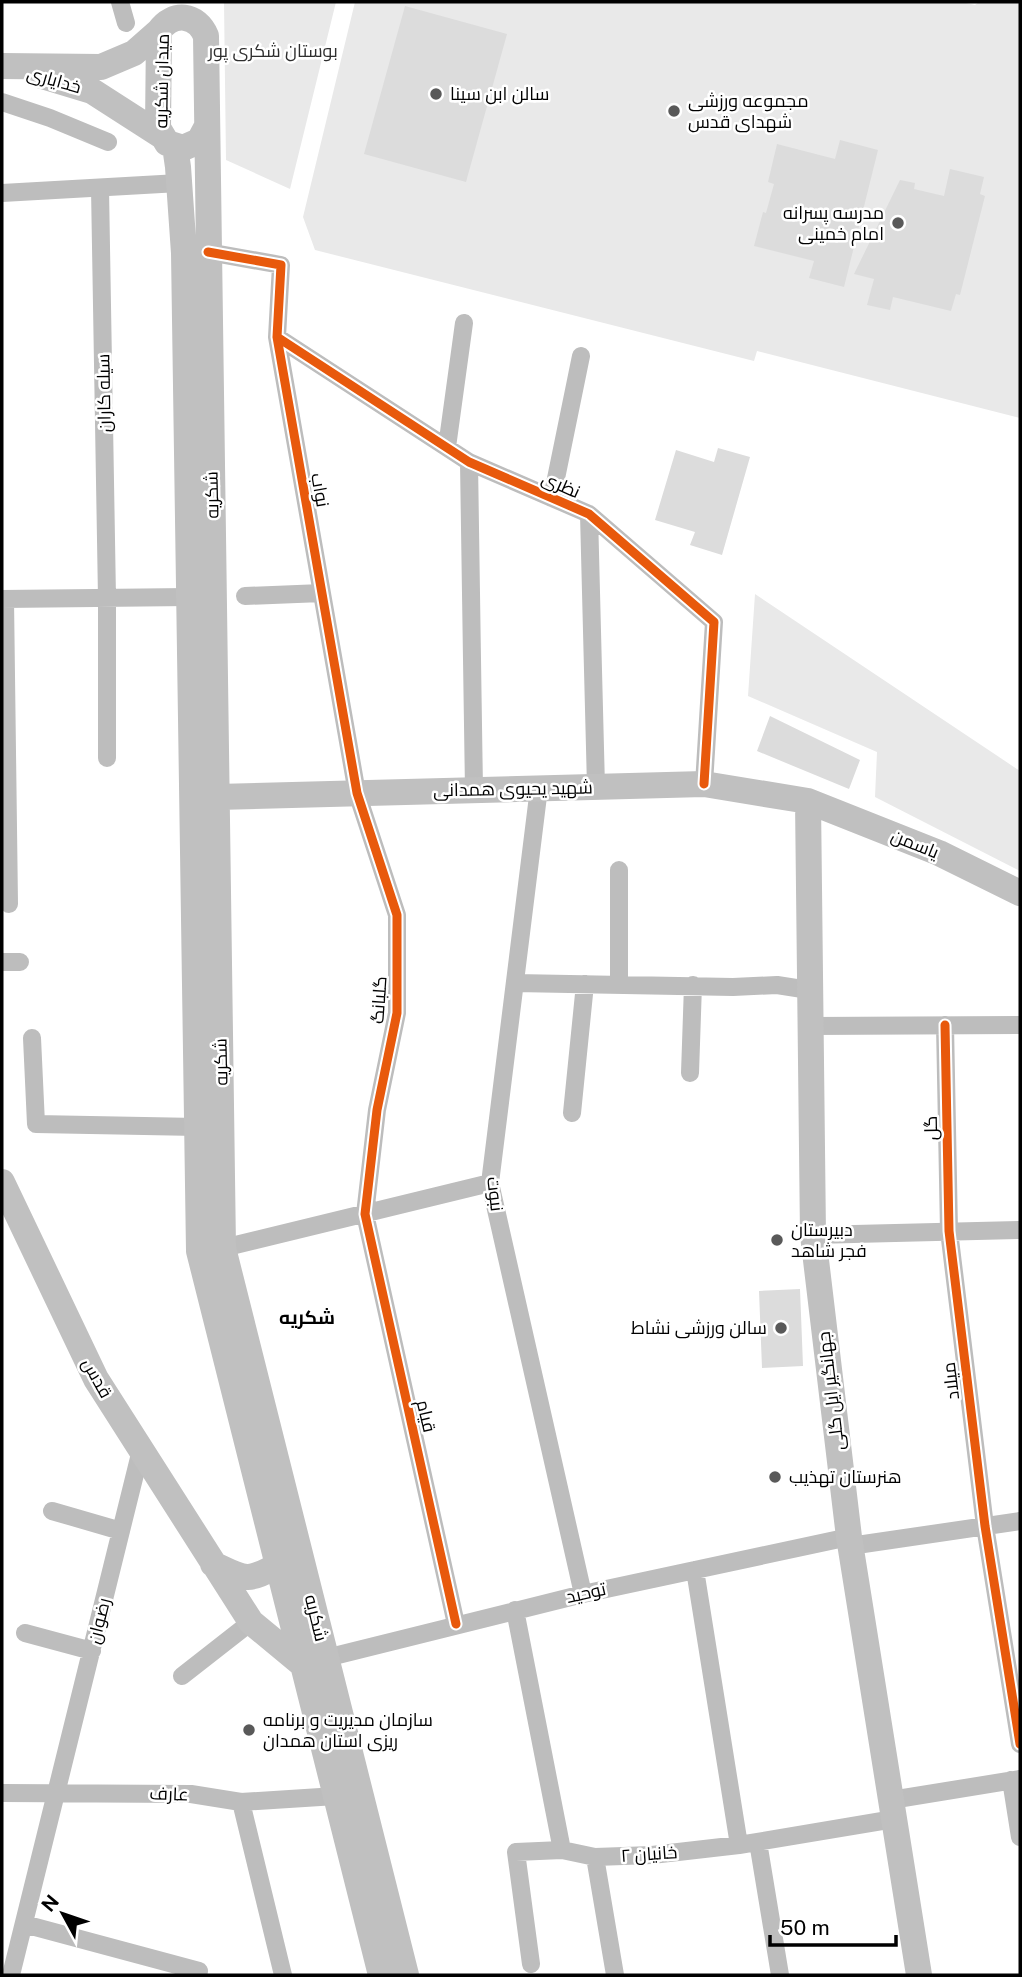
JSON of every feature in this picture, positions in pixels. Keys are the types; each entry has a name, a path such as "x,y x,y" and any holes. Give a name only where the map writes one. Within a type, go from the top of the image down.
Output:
{"main road":[{"path":"204,2 207,126"},
{"name":"میدان شکریه","path":"206,36 192,19 169,17 158,128 168,141 183,148 199,141 207,126"},
{"name":"خدایاری","path":"6,66 101,66 134,53 169,17"},
{"name":"خدایاری","path":"6,66 92,91 168,141"},
{"name":"شکریه","path":"207,126 223,1248 315,1662 336,1796 381,1975"},
{"name":"شکریه","path":"168,141 179,183 184,253 199,1251 278,1565 315,1662 406,1975"},
{"name":"شهید یحیوی همدانی","path":"217,797 704,784 808,801"},
{"name":"یاسمن","path":"808,801 939,853 1020,893"},
{"name":"جهانگیر ایل گلی","path":"808,801 813,1235 849,1541 919,1975"},
{"name":"قدس","path":"2,1182 96,1379 213,1564 251,1622 315,1662"},
{"path":"213,1564 243,1578 257,1577 278,1565"}],"street":[{"path":"120,2 127,23"},
{"name":"خدایاری","path":"2,102 108,142"},
{"path":"2,193 179,183"},
{"name":"سیله کاران","path":"100,188 107,758"},
{"name":"نواب","path":"208,252 281,265 277,337 357,793"},
{"path":"447,447 464,323"},
{"name":"نظری","path":"277,337 469,462 589,514 713,622 704,784"},
{"path":"552,498 581,356"},
{"path":"469,462 474,790"},
{"path":"589,514 596,787"},
{"path":"245,596 322,593"},
{"path":"9,904 5,853 4,599 189,597"},
{"name":"نبوت","path":"539,788 490,1183 583,1594"},
{"name":"گلبانگ","path":"357,793 397,915 397,1013 377,1110 365,1214"},
{"path":"619,870 619,984"},
{"path":"515,983 778,985 809,990"},
{"path":"572,1113 585,984"},
{"path":"690,1073 693,985"},
{"name":"گل","path":"945,1025 949,1231"},
{"path":"810,1026 1020,1025"},
{"path":"32,1038 36,1124 198,1127"},
{"path":"223,1248 490,1183"},
{"name":"قیام","path":"365,1214 456,1625"},
{"path":"813,1235 1020,1230"},
{"name":"میلاد","path":"949,1231 985,1527 1020,1744"},
{"name":"رضوان","path":"11,1975 141,1450"},
{"path":"52,1511 121,1531"},
{"name":"توحید","path":"315,1662 515,1610 695,1570 849,1541 1020,1521"},
{"path":"695,1570 739,1845"},
{"path":"515,1610 562,1850"},
{"path":"182,1676 251,1622"},
{"path":"25,1633 92,1651"},
{"path":"1016,1779 1020,1837"},
{"name":"خانیان ۲","path":"531,1964 516,1852 562,1850 595,1857 652,1855 739,1845 1016,1779"},
{"name":"عارف","path":"2,1793 191,1794 241,1802 336,1796"},
{"path":"241,1802 283,1975"},
{"path":"758,1842 780,1975"},
{"path":"595,1857 615,1975"},
{"path":"24,1924 199,1971"}],"green space":[{"name":"بوستان شکری پور","path":"224,2 336,2 290,189 226,160"},
{"name":"مجموعه ورزشی شهدای قدس","path":"355,2 962,2 975,5 979,2 1020,2 1020,418 757,351 754,361 315,250 303,217"},
{"path":"755,594 1020,771 1020,871 875,797 877,752 748,696"}],"building":[{"name":"سالن ابن سینا","path":"405,6 507,34 466,182 364,154"},
{"path":"840,140 878,150 844,287 809,278 814,261 754,246 774,184 768,182 777,144 835,159"},
{"path":"950,169 984,177 980,194 985,196 960,295 956,294 951,311 893,297 890,310 867,305 874,279 854,274 900,180 915,183 914,189 944,196"},
{"path":"718,448 750,457 722,555 690,545 695,532 655,520 676,450 714,462"},
{"path":"770,716 860,760 849,789 757,751"},
{"name":"سالن ورزشی نشاط","path":"800,1289 803,1366 762,1368 759,1291"}],"cycle path":[{"path":"208,252 281,265 277,337 357,793 397,915 397,1013 377,1110 365,1214 456,1624"},
{"path":"277,337 469,462 589,514 714,622 704,784"},
{"path":"945,1025 949,1231 985,1526 1020,1744"}],"place":[{"name":"سالن ابن سینا","path":"436,94"},
{"name":"مجموعه ورزشی شهدای قدس","path":"674,111"},
{"name":"مدرسه پسرانه امام خمینی","path":"898,223"},
{"name":"دبیرستان فجر شاهد","path":"777,1240"},
{"name":"سالن ورزشی نشاط","path":"781,1328"},
{"name":"هنرستان تهذیب","path":"775,1477"},
{"name":"سازمان مدیریت و برنامه ریزی استان همدان","path":"249,1730"}],"district":[{"name":"شکریه","path":"307,1317"}]}
